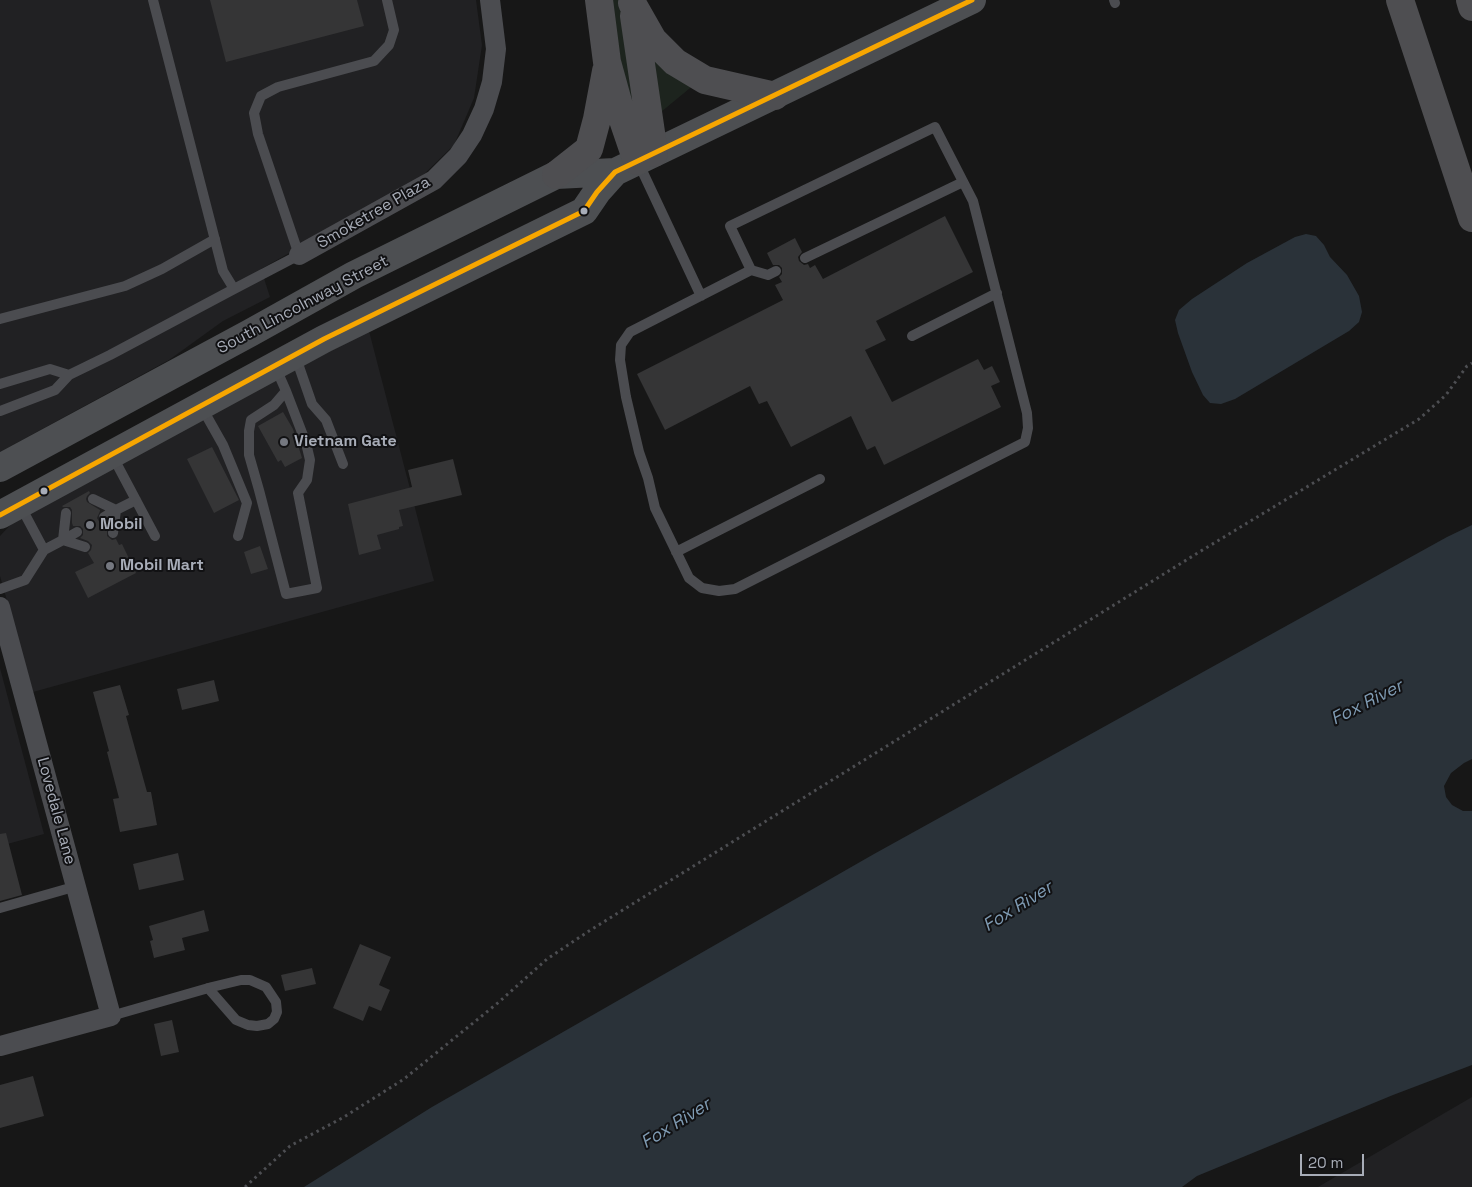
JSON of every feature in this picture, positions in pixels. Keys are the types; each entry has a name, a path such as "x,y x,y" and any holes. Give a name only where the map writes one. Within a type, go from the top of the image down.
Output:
{"highway":[{"path":"599,0 607,62 636,162"},
{"path":"1400,0 1472,218"},
{"path":"1470,0 1472,7"},
{"path":"632,2 636,162"},
{"path":"632,2 654,40 675,62 705,80 775,96"},
{"path":"556,174 589,149 597,119 607,62"}],"main road":[{"name":"South Lincolnway Street","path":"10,510 284,359 584,211 597,192 636,162 972,0"},
{"name":"South Lincolnway Street","path":"0,468 354,275 556,174 636,162"}],"street":[{"name":"Smoketree Plaza","path":"299,255 434,180 458,156 472,135 484,109 492,82 496,49 490,0"},
{"name":"Lovedale Lane","path":"0,607 111,1016"},
{"path":"0,1046 111,1016"}],"lane":[{"path":"153,0 223,271 234,289"},
{"path":"0,411 55,390 69,375 299,255 258,134 254,113 261,96 278,87 374,61 388,45 394,30 387,0"},
{"path":"751,270 730,226 935,127 973,201 1027,413 1028,428 1025,442 735,589 719,591 702,588 689,578 655,508 626,397 620,360 620,345 630,332 751,270 768,275 776,272"},
{"path":"636,162 701,296"},
{"path":"805,258 964,182"},
{"path":"0,319 125,286 162,269 215,239"},
{"path":"912,336 996,293"},
{"path":"284,359 286,391 306,443 310,460 307,480 298,493 317,588 286,594 249,455 248,432 251,420 274,405 286,391"},
{"path":"284,359 312,404 326,420 342,464"},
{"path":"0,384 50,369 69,375"},
{"path":"200,405 223,445 247,503 238,536"},
{"path":"112,454 155,536"},
{"path":"676,552 820,479"},
{"path":"93,498 116,510"},
{"path":"104,517 136,500"},
{"path":"10,510 44,550"},
{"path":"113,533 116,510"},
{"path":"63,540 66,513"},
{"path":"0,589 25,580 44,550 77,532"},
{"path":"63,540 85,547"},
{"path":"0,908 77,886"},
{"path":"111,1016 208,988 241,980 250,980 266,987 276,1002 277,1012 274,1019 268,1024 248,1025 236,1020 208,988"}],"path":[{"path":"245,1187 290,1146 344,1117 404,1079 499,1002 554,954 588,931 1419,419 1446,395 1467,366 1472,363"}],"shaded area":[{"path":"0,0 476,0 482,45 474,98 454,145 417,181 261,269 270,297 223,321 169,360 0,452"},
{"path":"611,0 623,0 637,118 628,106"},
{"path":"649,44 695,84 661,112"},
{"path":"369,331 434,581 33,692 0,576 0,536 14,521 155,442"},
{"path":"0,668 44,834 0,846"},
{"path":"1472,1097 1472,1187 1318,1187"}],"water":[{"path":"1306,234 1316,236 1324,245 1330,257 1347,275 1359,296 1362,312 1359,322 1349,331 1235,399 1221,404 1210,403 1203,395 1192,372 1178,333 1175,320 1179,310 1192,299 1247,263 1295,237"},
{"name":"Fox River","path":"1472,525 1472,759 1451,773 1444,786 1446,797 1452,805 1463,811 1472,811 1472,1065 1393,1095 1197,1176 1182,1187 304,1187 432,1107 874,854 1447,537"}],"building":[{"path":"210,0 357,0 364,26 226,62"},
{"path":"945,216 973,272 876,321 886,340 865,350 892,402 978,359 984,370 992,366 1000,382 991,386 1001,407 884,465 875,446 867,450 851,416 791,447 767,401 759,404 750,386 665,430 637,374 783,300 775,285 782,282 779,277 782,274 782,268 779,265 773,265 767,253 795,238 802,252 798,257 799,261 804,265 808,264 810,268 815,265 823,279"},
{"name":"Vietnam Gate","path":"283,412 293,429 302,458 285,467 281,460 278,462 258,426"},
{"path":"212,447 239,500 214,513 187,459"},
{"path":"453,459 462,495 399,510 403,526 399,527 399,529 377,535 381,549 359,555 348,504 412,487 408,470"},
{"path":"89,491 90,493 86,499 87,502 100,510 97,518 100,523 107,523 107,536 112,540 116,539 119,545 122,544 136,573 88,598 75,572 94,563 88,553 92,545 80,538 83,535 83,529 80,526 73,526 72,510 70,507 62,506"},
{"path":"260,546 268,569 251,574 244,552"},
{"path":"214,680 219,701 182,710 177,689"},
{"path":"120,685 129,715 126,716 147,792 151,792 157,825 120,832 113,799 119,798 93,692"},
{"path":"6,833 22,895 0,901 0,834"},
{"path":"178,853 184,880 139,890 133,864"},
{"path":"204,910 209,931 182,938 185,950 154,958 150,941 153,940 149,926"},
{"path":"360,944 391,957 379,985 390,990 381,1011 369,1006 363,1021 333,1008"},
{"path":"312,968 316,984 285,991 281,975"},
{"path":"172,1020 179,1052 161,1056 154,1024"},
{"path":"33,1076 44,1116 0,1128 0,1085"}],"transit line":[{"path":"0,515 324,339 584,211 597,192 615,172 972,0"}],"place":[{"name":"Vietnam Gate","path":"284,442"},
{"name":"Mobil","path":"90,525"},
{"name":"Mobil Mart","path":"110,566"}]}
